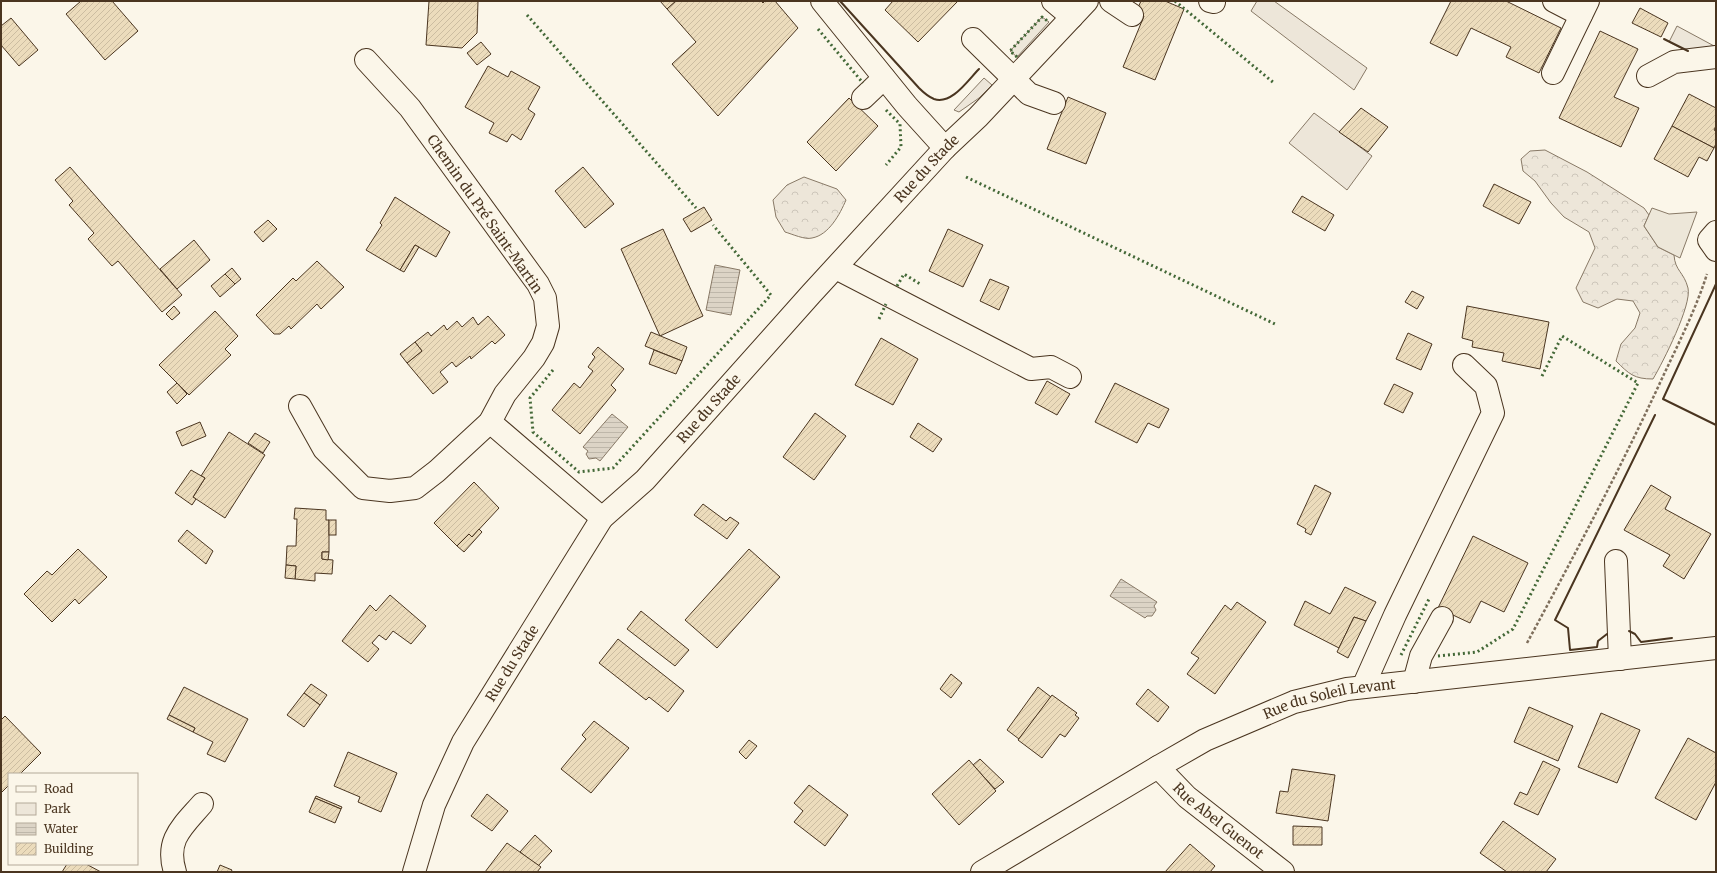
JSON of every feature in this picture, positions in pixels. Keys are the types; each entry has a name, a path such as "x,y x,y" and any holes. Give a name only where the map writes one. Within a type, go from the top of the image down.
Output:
{"street":[{"path":"822,1 890,86 945,148"},
{"path":"1054,1 1072,17"},
{"name":"Rue du Stade","path":"414,872 434,805 463,742 602,518 645,480 945,148 1013,80 1086,1"},
{"path":"1111,1 1132,15"},
{"path":"1553,73 1584,8 1554,1"},
{"path":"973,39 1013,80 1029,94 1054,103"},
{"path":"1648,76 1674,62 1716,57"},
{"name":"Chemin du Pré Saint-Martin","path":"300,406 324,449 363,488 390,491 415,488 437,471 490,422 505,394 534,358 543,343 548,326 545,298 538,284 410,108 366,60"},
{"path":"863,98 890,86"},
{"path":"836,268 1031,368 1051,367 1070,377"},
{"path":"1363,687 1395,615 1493,413 1486,386 1464,365"},
{"path":"490,422 602,518"},
{"path":"1616,561 1620,659"},
{"path":"1414,682 1421,656 1442,618"},
{"name":"Rue du Soleil Levant","path":"982,872 1206,740 1294,702 1363,687 1716,648"},
{"name":"Rue Abel Guenot","path":"1158,767 1187,797 1283,872"},
{"path":"176,872 171,846 181,827 202,804"}],"path":[{"path":"1517,671 1523,649 1583,539 1699,299 1708,273 1714,240"}],"green space":[{"path":"1257,1 1274,1 1367,68 1354,90 1251,11"},
{"path":"1677,26 1716,47 1689,52 1669,42"},
{"path":"984,78 992,85 979,98 959,112 954,110"},
{"path":"1314,113 1372,156 1347,190 1289,143"},
{"path":"1545,150 1587,172 1644,208 1649,215 1644,226 1658,247 1674,255 1676,265 1688,288 1688,296 1686,307 1676,334 1653,379 1636,377 1616,361 1621,344 1635,328 1640,313 1633,301 1617,299 1598,308 1583,302 1576,288 1595,248 1589,232 1564,217 1551,203 1535,181 1523,171 1521,159 1530,151"},
{"path":"804,177 837,189 846,200 841,211 829,228 824,233 812,238 802,238 785,232 776,217 773,200 787,185"}],"shaded area":[{"path":"1042,17 1049,22 1017,57 1010,51"},
{"path":"1652,208 1669,214 1697,212 1680,258 1658,247 1644,226"}],"water":[{"path":"715,265 740,270 731,315 706,310"},
{"path":"612,414 628,427 600,461 596,458 589,459 586,454 588,451 583,447"},
{"path":"1121,579 1157,602 1154,606 1156,610 1152,616 1147,616 1145,618 1110,596"}],"building":[{"path":"81,1 112,1 138,31 105,60 66,14"},
{"path":"429,1 478,1 477,33 462,48 426,45"},
{"path":"660,1 676,1 667,9"},
{"path":"676,1 761,1 763,3 765,1 775,1 798,28 718,116 672,64 696,42 667,9"},
{"path":"893,1 958,1 918,42 885,10"},
{"path":"1141,1 1165,1 1184,9 1155,80 1123,67 1144,16 1136,12"},
{"path":"1451,1 1506,1 1561,28 1539,73 1506,57 1511,47 1471,28 1457,56 1430,43"},
{"path":"1640,8 1668,23 1661,37 1632,23"},
{"path":"11,18 38,50 19,66 1,45 1,26"},
{"path":"1600,31 1638,49 1614,97 1639,108 1621,147 1559,118"},
{"path":"481,42 491,54 477,65 467,53"},
{"path":"488,66 508,77 511,71 540,87 528,109 535,114 521,140 512,134 507,142 489,133 494,123 465,107"},
{"path":"1689,94 1716,108 1716,126 1714,130 1716,131 1716,144 1714,148 1672,126"},
{"path":"1068,97 1106,113 1086,164 1047,149"},
{"path":"849,98 878,126 836,171 807,142"},
{"path":"1361,108 1388,127 1368,152 1339,132"},
{"path":"1672,126 1714,148 1707,161 1699,157 1688,177 1654,159"},
{"path":"70,167 182,295 162,312 118,261 112,266 88,239 94,233 69,205 73,201 55,180"},
{"path":"583,167 614,204 585,228 555,191"},
{"path":"1494,184 1531,202 1519,224 1483,206"},
{"path":"1302,196 1334,215 1325,231 1292,212"},
{"path":"395,197 450,232 436,257 415,245 400,270 366,250 382,225 380,223"},
{"path":"704,207 712,220 691,232 683,219"},
{"path":"268,220 277,229 263,242 254,232"},
{"path":"663,229 703,316 660,336 621,249"},
{"path":"948,229 983,245 963,287 929,271"},
{"path":"194,240 210,260 177,289 160,269"},
{"path":"415,245 419,247 404,272 400,270"},
{"path":"317,261 344,287 321,309 317,304 291,329 289,326 280,334 274,334 256,315 293,278 296,281"},
{"path":"232,268 241,279 235,284 225,274"},
{"path":"225,274 235,284 220,297 211,286"},
{"path":"990,279 1009,287 999,310 980,301"},
{"path":"1412,291 1424,297 1417,309 1405,302"},
{"path":"174,306 180,313 172,320 166,314"},
{"path":"1467,306 1549,322 1540,369 1502,361 1504,353 1472,347 1473,341 1462,338"},
{"path":"215,311 238,336 225,349 231,355 189,395 159,365"},
{"path":"488,316 505,335 495,344 492,341 471,359 470,356 456,367 452,362 440,372 448,382 433,394 407,363 422,351 415,342 428,332 431,336 444,325 447,330 457,321 462,327 473,317 478,325"},
{"path":"651,332 687,347 682,361 645,346"},
{"path":"1408,333 1432,344 1421,370 1396,359"},
{"path":"881,338 918,359 893,405 855,385"},
{"path":"415,342 422,351 407,363 400,354"},
{"path":"598,347 624,369 611,385 616,390 580,434 552,410 574,383 580,388 593,371 588,367 595,357 592,354"},
{"path":"654,350 682,361 676,374 649,364"},
{"path":"1047,381 1070,394 1057,415 1035,403"},
{"path":"177,383 187,394 177,404 167,392"},
{"path":"1115,383 1169,409 1159,428 1148,423 1137,443 1095,422"},
{"path":"1394,384 1413,393 1403,413 1384,404"},
{"path":"815,413 846,436 814,480 783,457"},
{"path":"200,422 206,436 182,446 176,432"},
{"path":"918,423 942,439 933,452 910,437"},
{"path":"229,432 265,455 225,518 193,497 205,478 201,476"},
{"path":"255,433 270,442 263,453 248,443"},
{"path":"191,470 205,478 193,497 196,499 192,505 175,493"},
{"path":"474,482 499,508 472,537 469,534 457,546 434,523"},
{"path":"1315,485 1331,493 1311,535 1305,532 1306,529 1297,524"},
{"path":"1651,485 1671,497 1665,509 1711,534 1684,579 1663,566 1670,555 1624,530"},
{"path":"703,504 726,521 730,517 739,523 727,539 694,515"},
{"path":"295,508 326,510 326,520 329,520 329,552 322,552 322,559 333,560 332,574 315,573 315,581 295,579 296,566 286,565 287,546 296,546 297,519 294,519"},
{"path":"329,520 336,520 336,535 329,535"},
{"path":"479,529 482,532 464,552 457,546 469,534 472,537"},
{"path":"187,530 213,551 206,564 178,541"},
{"path":"1473,536 1528,563 1504,612 1481,601 1470,623 1438,608"},
{"path":"78,549 107,577 79,604 75,599 52,622 24,594 47,571 52,575"},
{"path":"749,549 780,577 717,648 685,620"},
{"path":"322,552 329,552 328,560 322,559"},
{"path":"286,565 296,566 295,579 285,578"},
{"path":"1345,587 1376,602 1366,621 1354,617 1339,648 1294,625 1305,601 1330,614"},
{"path":"390,595 426,626 411,644 393,631 386,640 379,635 372,643 379,649 368,662 342,641 370,605 376,611"},
{"path":"1237,602 1266,622 1215,694 1187,674 1199,658 1191,653 1225,605 1231,610"},
{"path":"641,611 689,650 675,666 627,629"},
{"path":"1354,617 1366,621 1348,658 1337,652"},
{"path":"618,639 684,691 668,712 649,697 646,700 599,663"},
{"path":"951,674 962,683 951,698 940,689"},
{"path":"311,684 327,695 320,705 304,693"},
{"path":"184,687 248,719 225,762 207,754 213,742 193,732 195,728 169,715"},
{"path":"1038,687 1051,697 1019,739 1007,730"},
{"path":"1148,689 1169,707 1158,722 1136,704"},
{"path":"304,693 320,705 304,727 287,715"},
{"path":"1052,695 1077,713 1075,715 1079,718 1065,737 1060,734 1042,758 1018,740"},
{"path":"1529,707 1573,726 1558,761 1514,742"},
{"path":"1601,713 1640,730 1617,783 1578,767"},
{"path":"169,715 195,728 193,732 167,719"},
{"path":"5,716 41,753 21,773 8,773 8,786 1,793 1,720"},
{"path":"594,721 629,748 591,793 561,769 586,739 582,735"},
{"path":"1688,738 1716,753 1716,782 1696,820 1655,798"},
{"path":"749,740 757,746 746,759 739,752"},
{"path":"348,752 397,773 381,812 358,802 360,797 334,786"},
{"path":"980,759 1004,782 995,789 973,765"},
{"path":"969,760 996,791 959,825 932,794"},
{"path":"1543,761 1560,769 1538,815 1514,804 1520,792 1527,795"},
{"path":"1292,769 1335,775 1328,821 1276,813 1280,791 1288,792"},
{"path":"809,785 848,815 825,846 794,822 803,811 794,803"},
{"path":"487,794 508,811 492,831 471,816"},
{"path":"316,796 342,807 341,809 315,798"},
{"path":"315,798 341,809 335,823 309,812"},
{"path":"1503,821 1556,859 1546,872 1507,872 1480,853"},
{"path":"1293,826 1322,827 1322,845 1293,845"},
{"path":"535,835 552,851 538,866 520,852"},
{"path":"507,843 541,867 537,872 485,872"},
{"path":"1190,844 1215,866 1210,872 1165,872"},
{"path":"66,865 88,865 101,872 62,872"},
{"path":"220,865 232,870 231,872 217,872"}],"hedge":[{"path":"1175,1 1274,83"},
{"path":"527,15 696,208"},
{"path":"1017,57 1010,51 1042,17 1049,22"},
{"path":"818,29 863,83"},
{"path":"886,110 900,124 901,147 886,165"},
{"path":"966,177 1275,324"},
{"path":"553,370 530,398 533,432 579,472 613,468 771,295 713,225"},
{"path":"897,286 904,274 920,284"},
{"path":"879,319 886,304"},
{"path":"1438,656 1477,652 1513,629 1638,383 1562,336 1541,378"},
{"path":"1401,655 1430,597"}],"wall":[{"path":"840,1 919,88 934,99 941,100 953,95 965,85 979,69"},
{"path":"1664,39 1688,51"},
{"path":"1716,284 1663,399 1716,425"},
{"path":"1607,634 1598,641 1597,647 1570,650 1568,628 1555,620 1655,415"},
{"path":"1629,631 1635,634 1641,642 1672,638"}]}
